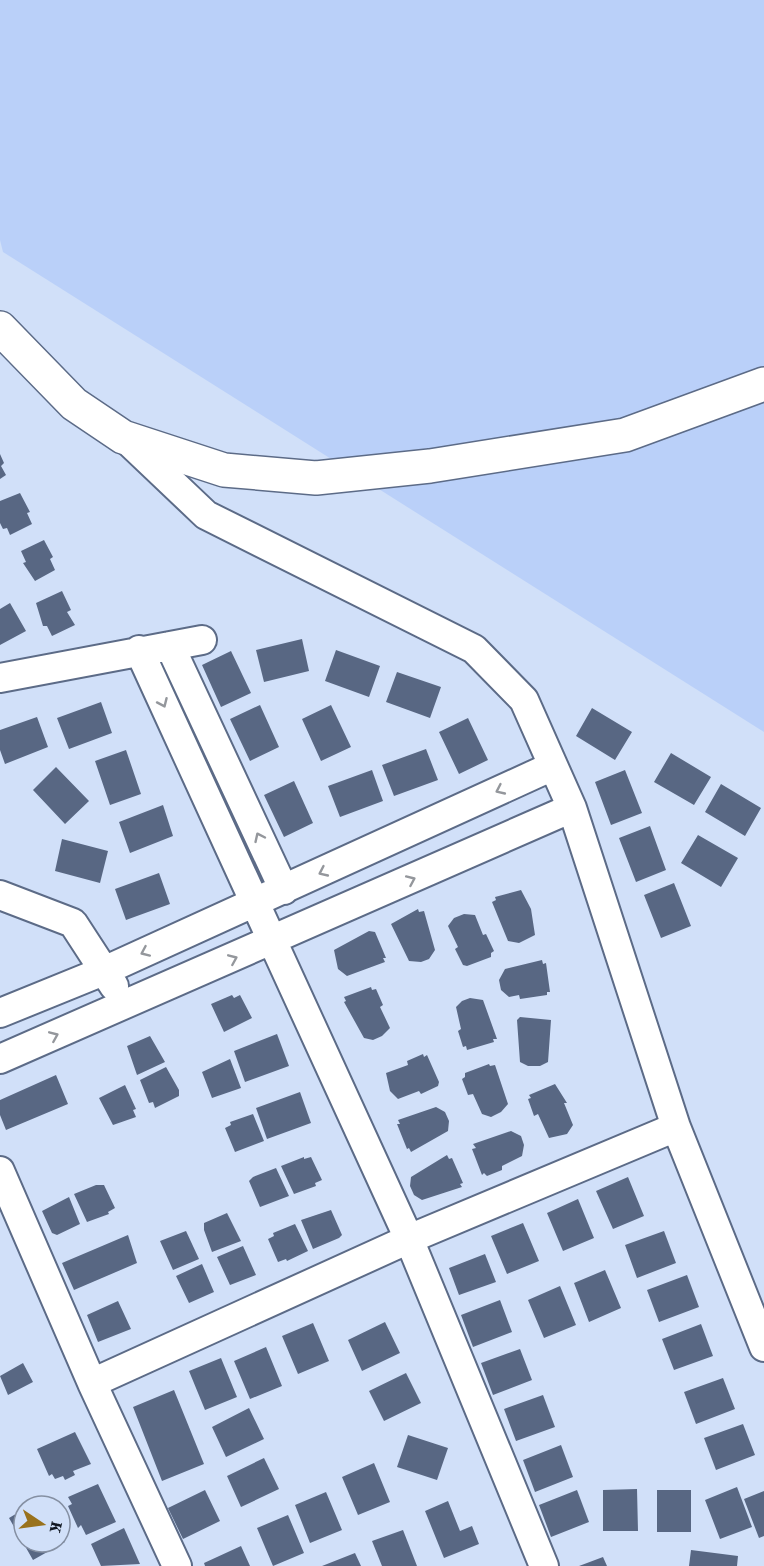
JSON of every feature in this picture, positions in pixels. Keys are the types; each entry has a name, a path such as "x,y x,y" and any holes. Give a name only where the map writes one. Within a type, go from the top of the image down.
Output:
{"street":[{"path":"0,328 74,404 123,437 207,515 474,649 524,700 572,808 676,1127 764,1347"},
{"path":"123,437 224,470 316,478 430,466 625,435 764,384"},
{"path":"0,678 139,650 202,640"},
{"path":"170,646 284,890"},
{"path":"139,650 409,1239 544,1566"},
{"path":"0,1013 106,970 553,766"},
{"path":"0,1059 572,808"},
{"path":"0,894 73,923 106,970 124,1006"},
{"path":"92,1383 409,1239 676,1127"},
{"path":"0,1171 92,1383 177,1566"}],"shaded area":[{"path":"0,0 764,0 764,732 3,252 0,240"}],"building":[{"path":"0,454 4,463 1,466 6,475 0,479"},
{"path":"20,493 30,512 27,513 32,524 10,535 7,528 3,529 0,523 0,501"},
{"path":"44,540 53,557 50,559 55,570 35,581 23,563 26,562 21,551"},
{"path":"62,591 71,610 67,612 75,625 52,636 47,626 43,626 36,603"},
{"path":"10,603 26,631 0,645 0,609"},
{"path":"302,639 309,671 264,682 256,650"},
{"path":"336,650 380,666 369,697 325,681"},
{"path":"231,651 251,693 221,707 202,665"},
{"path":"397,672 441,687 430,718 386,702"},
{"path":"101,702 112,733 69,749 57,718"},
{"path":"260,705 279,747 250,761 230,719"},
{"path":"331,705 351,747 321,761 302,719"},
{"path":"592,708 632,732 615,760 576,736"},
{"path":"37,717 48,747 5,764 0,750 0,730"},
{"path":"468,718 488,760 459,774 439,732"},
{"path":"426,749 438,780 394,796 382,765"},
{"path":"126,750 141,794 110,805 95,761"},
{"path":"671,753 711,777 694,805 654,782"},
{"path":"56,767 89,801 65,824 33,790"},
{"path":"372,770 383,801 340,817 328,786"},
{"path":"625,770 642,813 611,825 595,782"},
{"path":"294,781 313,823 284,837 264,795"},
{"path":"721,784 761,808 745,836 705,812"},
{"path":"163,805 173,836 130,853 119,822"},
{"path":"650,826 666,870 636,882 619,838"},
{"path":"698,835 738,858 721,887 681,863"},
{"path":"62,839 108,851 100,883 55,871"},
{"path":"159,873 170,904 126,920 115,889"},
{"path":"674,883 691,926 661,938 644,895"},
{"path":"521,890 531,909 535,935 519,943 508,941 492,902 496,900 495,897"},
{"path":"418,909 419,912 424,911 435,950 429,959 421,962 409,961 391,924"},
{"path":"464,914 475,915 483,935 486,934 494,951 491,957 467,966 463,965 455,949 458,947 448,926 454,918"},
{"path":"369,931 375,932 386,958 383,958 385,962 347,976 338,969 334,950"},
{"path":"542,960 543,964 546,963 550,992 547,992 547,995 520,999 519,995 509,997 501,990 499,980 505,969"},
{"path":"371,987 372,990 376,989 383,1005 380,1007 390,1028 382,1036 373,1040 364,1038 344,1002 346,1001 344,997"},
{"path":"232,995 234,998 240,995 252,1018 224,1032 211,1004"},
{"path":"470,998 483,1000 497,1039 467,1050 466,1046 463,1047 458,1031 461,1029 456,1007 462,1001"},
{"path":"520,1017 551,1020 548,1062 540,1066 528,1066 520,1062 517,1020"},
{"path":"277,1034 289,1066 245,1082 234,1051"},
{"path":"150,1036 165,1062 137,1075 127,1046"},
{"path":"423,1054 424,1057 427,1055 439,1082 438,1086 421,1094 419,1091 398,1099 390,1091 386,1073 408,1065 407,1061"},
{"path":"230,1059 241,1088 212,1098 202,1072"},
{"path":"489,1064 490,1066 495,1065 508,1104 501,1112 491,1117 482,1114 473,1094 468,1095 462,1079 465,1073"},
{"path":"166,1067 179,1090 179,1096 155,1108 153,1102 149,1103 140,1080"},
{"path":"56,1075 68,1104 6,1130 0,1115 0,1100"},
{"path":"555,1084 567,1103 564,1103 573,1125 567,1134 549,1138 538,1114 534,1116 528,1099 531,1098 529,1095"},
{"path":"125,1085 136,1109 133,1110 136,1117 113,1125 99,1098"},
{"path":"300,1092 311,1123 267,1139 256,1108"},
{"path":"436,1107 445,1112 449,1121 448,1131 411,1152 409,1148 407,1149 397,1124 400,1124 398,1120"},
{"path":"253,1114 264,1141 235,1152 225,1128 231,1125 230,1122"},
{"path":"511,1131 521,1136 524,1145 522,1156 502,1166 502,1170 487,1176 484,1173 482,1175 472,1149 476,1148 473,1144"},
{"path":"447,1155 449,1159 452,1158 463,1183 460,1184 462,1187 422,1200 414,1195 410,1186 411,1177"},
{"path":"304,1157 304,1159 311,1157 322,1180 315,1183 316,1186 294,1194 281,1166"},
{"path":"276,1168 289,1196 260,1207 249,1181 253,1177"},
{"path":"628,1177 644,1216 613,1229 596,1191"},
{"path":"96,1185 104,1185 115,1208 108,1212 109,1214 87,1222 74,1194"},
{"path":"69,1197 80,1224 57,1235 52,1233 42,1211"},
{"path":"578,1199 594,1238 563,1251 547,1213"},
{"path":"331,1210 342,1235 313,1249 301,1220"},
{"path":"227,1213 241,1241 212,1252 204,1230 204,1223"},
{"path":"523,1223 539,1261 507,1274 491,1236"},
{"path":"295,1224 308,1251 287,1261 286,1259 278,1262 268,1239 274,1236 273,1233"},
{"path":"186,1231 199,1259 173,1270 160,1241"},
{"path":"664,1231 676,1263 637,1278 625,1245"},
{"path":"128,1235 137,1263 74,1290 62,1263"},
{"path":"243,1246 256,1275 230,1285 217,1257"},
{"path":"485,1254 496,1282 459,1295 449,1268"},
{"path":"202,1264 214,1292 189,1303 176,1276"},
{"path":"605,1270 621,1308 589,1322 574,1283"},
{"path":"687,1275 699,1307 659,1322 647,1290"},
{"path":"560,1286 576,1325 544,1338 528,1300"},
{"path":"500,1300 512,1332 473,1347 461,1315"},
{"path":"118,1301 131,1329 98,1342 87,1315"},
{"path":"385,1322 400,1353 362,1371 348,1340"},
{"path":"313,1323 329,1361 298,1374 282,1336"},
{"path":"701,1324 713,1356 674,1370 662,1339"},
{"path":"266,1347 282,1386 250,1399 234,1361"},
{"path":"520,1349 532,1380 493,1395 481,1363"},
{"path":"221,1358 237,1397 205,1410 189,1371"},
{"path":"23,1363 33,1382 8,1395 0,1376"},
{"path":"406,1373 421,1403 384,1421 369,1391"},
{"path":"723,1378 735,1409 696,1424 684,1392"},
{"path":"174,1390 204,1464 162,1481 133,1407"},
{"path":"543,1395 555,1427 516,1441 504,1409"},
{"path":"249,1408 264,1439 226,1457 212,1427"},
{"path":"743,1424 755,1455 716,1470 704,1438"},
{"path":"75,1432 91,1464 73,1471 75,1475 65,1480 63,1476 55,1479 52,1474 49,1476 37,1449"},
{"path":"408,1435 448,1448 437,1480 397,1467"},
{"path":"561,1445 573,1477 535,1492 523,1460"},
{"path":"264,1458 279,1489 241,1507 227,1476"},
{"path":"374,1463 390,1502 358,1515 342,1477"},
{"path":"98,1484 116,1522 86,1535 81,1525 78,1528 72,1515 72,1495"},
{"path":"737,1487 752,1527 720,1539 705,1500"},
{"path":"637,1489 638,1531 603,1531 603,1490"},
{"path":"205,1490 220,1521 183,1539 168,1508"},
{"path":"577,1490 589,1522 551,1537 539,1505"},
{"path":"657,1490 691,1490 691,1532 657,1532"},
{"path":"764,1491 764,1536 759,1538 744,1499"},
{"path":"326,1492 342,1530 310,1543 295,1505"},
{"path":"448,1501 460,1531 472,1526 479,1544 444,1558 425,1511"},
{"path":"288,1515 304,1553 273,1566 257,1528"},
{"path":"124,1528 140,1564 101,1566 91,1544"},
{"path":"403,1530 417,1566 382,1566 372,1541"},
{"path":"241,1546 250,1566 205,1566 204,1563"},
{"path":"691,1550 738,1556 737,1566 689,1566"},
{"path":"355,1553 361,1566 322,1566"},
{"path":"30,1554 44,1554 33,1560"},
{"path":"603,1557 607,1566 579,1566"}]}
